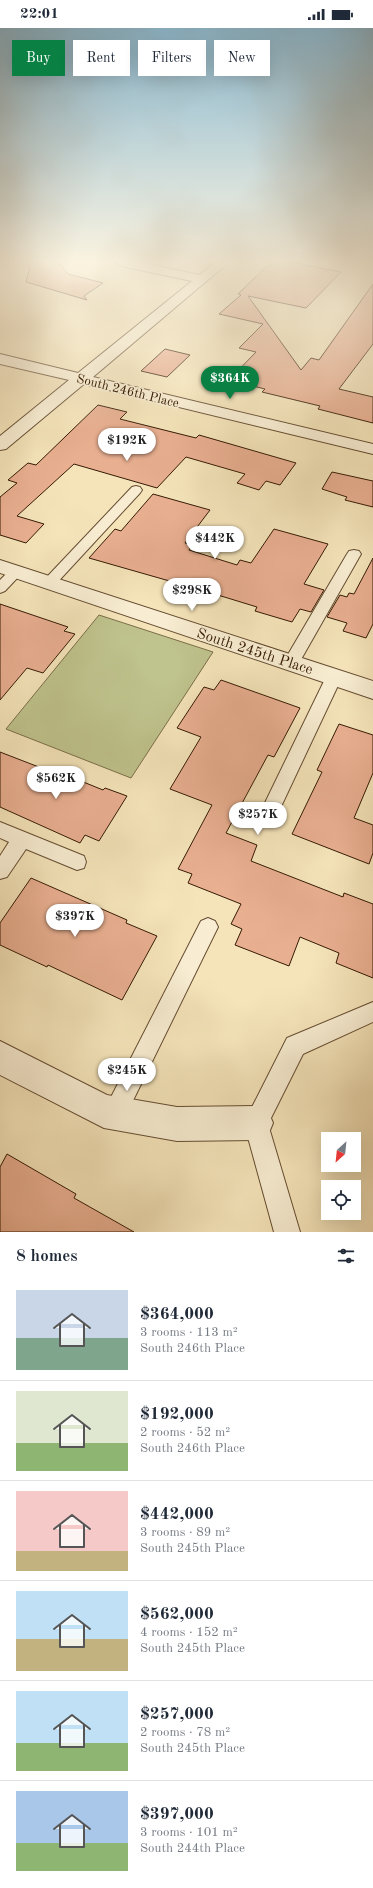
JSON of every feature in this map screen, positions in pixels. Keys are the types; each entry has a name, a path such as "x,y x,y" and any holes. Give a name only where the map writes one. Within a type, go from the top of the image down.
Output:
{"street":[{"path":"0,445 155,318"},
{"name":"South 246th Place","path":"0,359 373,449"},
{"name":"South 245th Place","path":"8,569 373,690"},
{"path":"0,1057 104,1111 177,1124 256,1123"}],"lane":[{"path":"49,582 136,490"},
{"path":"291,663 354,554"},
{"path":"0,588 8,569"},
{"path":"270,811 334,677"},
{"path":"0,830 78,862"},
{"path":"0,871 22,839"},
{"path":"115,1113 208,927"},
{"path":"287,1232 256,1123 296,1046 372,1012"}],"green space":[{"path":"99,615 213,652 131,778 6,729"}],"building":[{"path":"237,318 264,318 301,370 311,358 319,360 349,318 373,318 373,344 339,389 373,397 373,423 318,409 320,406 262,392 265,389 229,380 256,352 239,348 263,324"},
{"path":"165,349 190,355 167,377 141,371"},
{"path":"98,405 127,412 120,419 196,438 199,435 296,463 280,485 266,481 259,490 237,483 245,474 186,457 157,488 74,464 17,516 44,524 26,543 0,535 0,497 17,483 8,480 28,463 36,465"},
{"path":"332,472 373,481 373,507 345,500 347,497 322,489"},
{"path":"153,494 210,510 185,543 192,545 189,550 237,565 240,560 251,563 274,529 328,544 304,584 324,590 311,612 300,609 292,622 255,611 257,607 208,592 206,594 172,583 173,582 89,558 115,529 121,531"},
{"path":"373,558 373,624 366,638 343,631 347,623 327,617 340,595 347,597 349,593 354,594"},
{"path":"0,604 68,627 64,631 75,634 43,673 27,668 0,700"},
{"path":"221,680 300,708 274,757 268,755 226,833 257,845 251,861 343,897 344,893 373,904 373,978 336,963 339,953 300,937 289,966 235,945 242,929 231,924 241,904 188,883 192,874 178,869 212,805 170,789 201,737 177,728 204,687 214,690"},
{"path":"339,724 373,735 373,773 354,818 373,825 373,853 369,864 292,834 322,772 317,770"},
{"path":"0,752 75,781 76,779 103,790 105,788 127,796 99,841 85,835 80,843 0,807"},
{"path":"31,878 127,920 126,923 157,936 122,1000 48,965 47,967 0,945 0,923"},
{"path":"7,1154 76,1194 74,1198 134,1232 0,1232 0,1167"}]}
